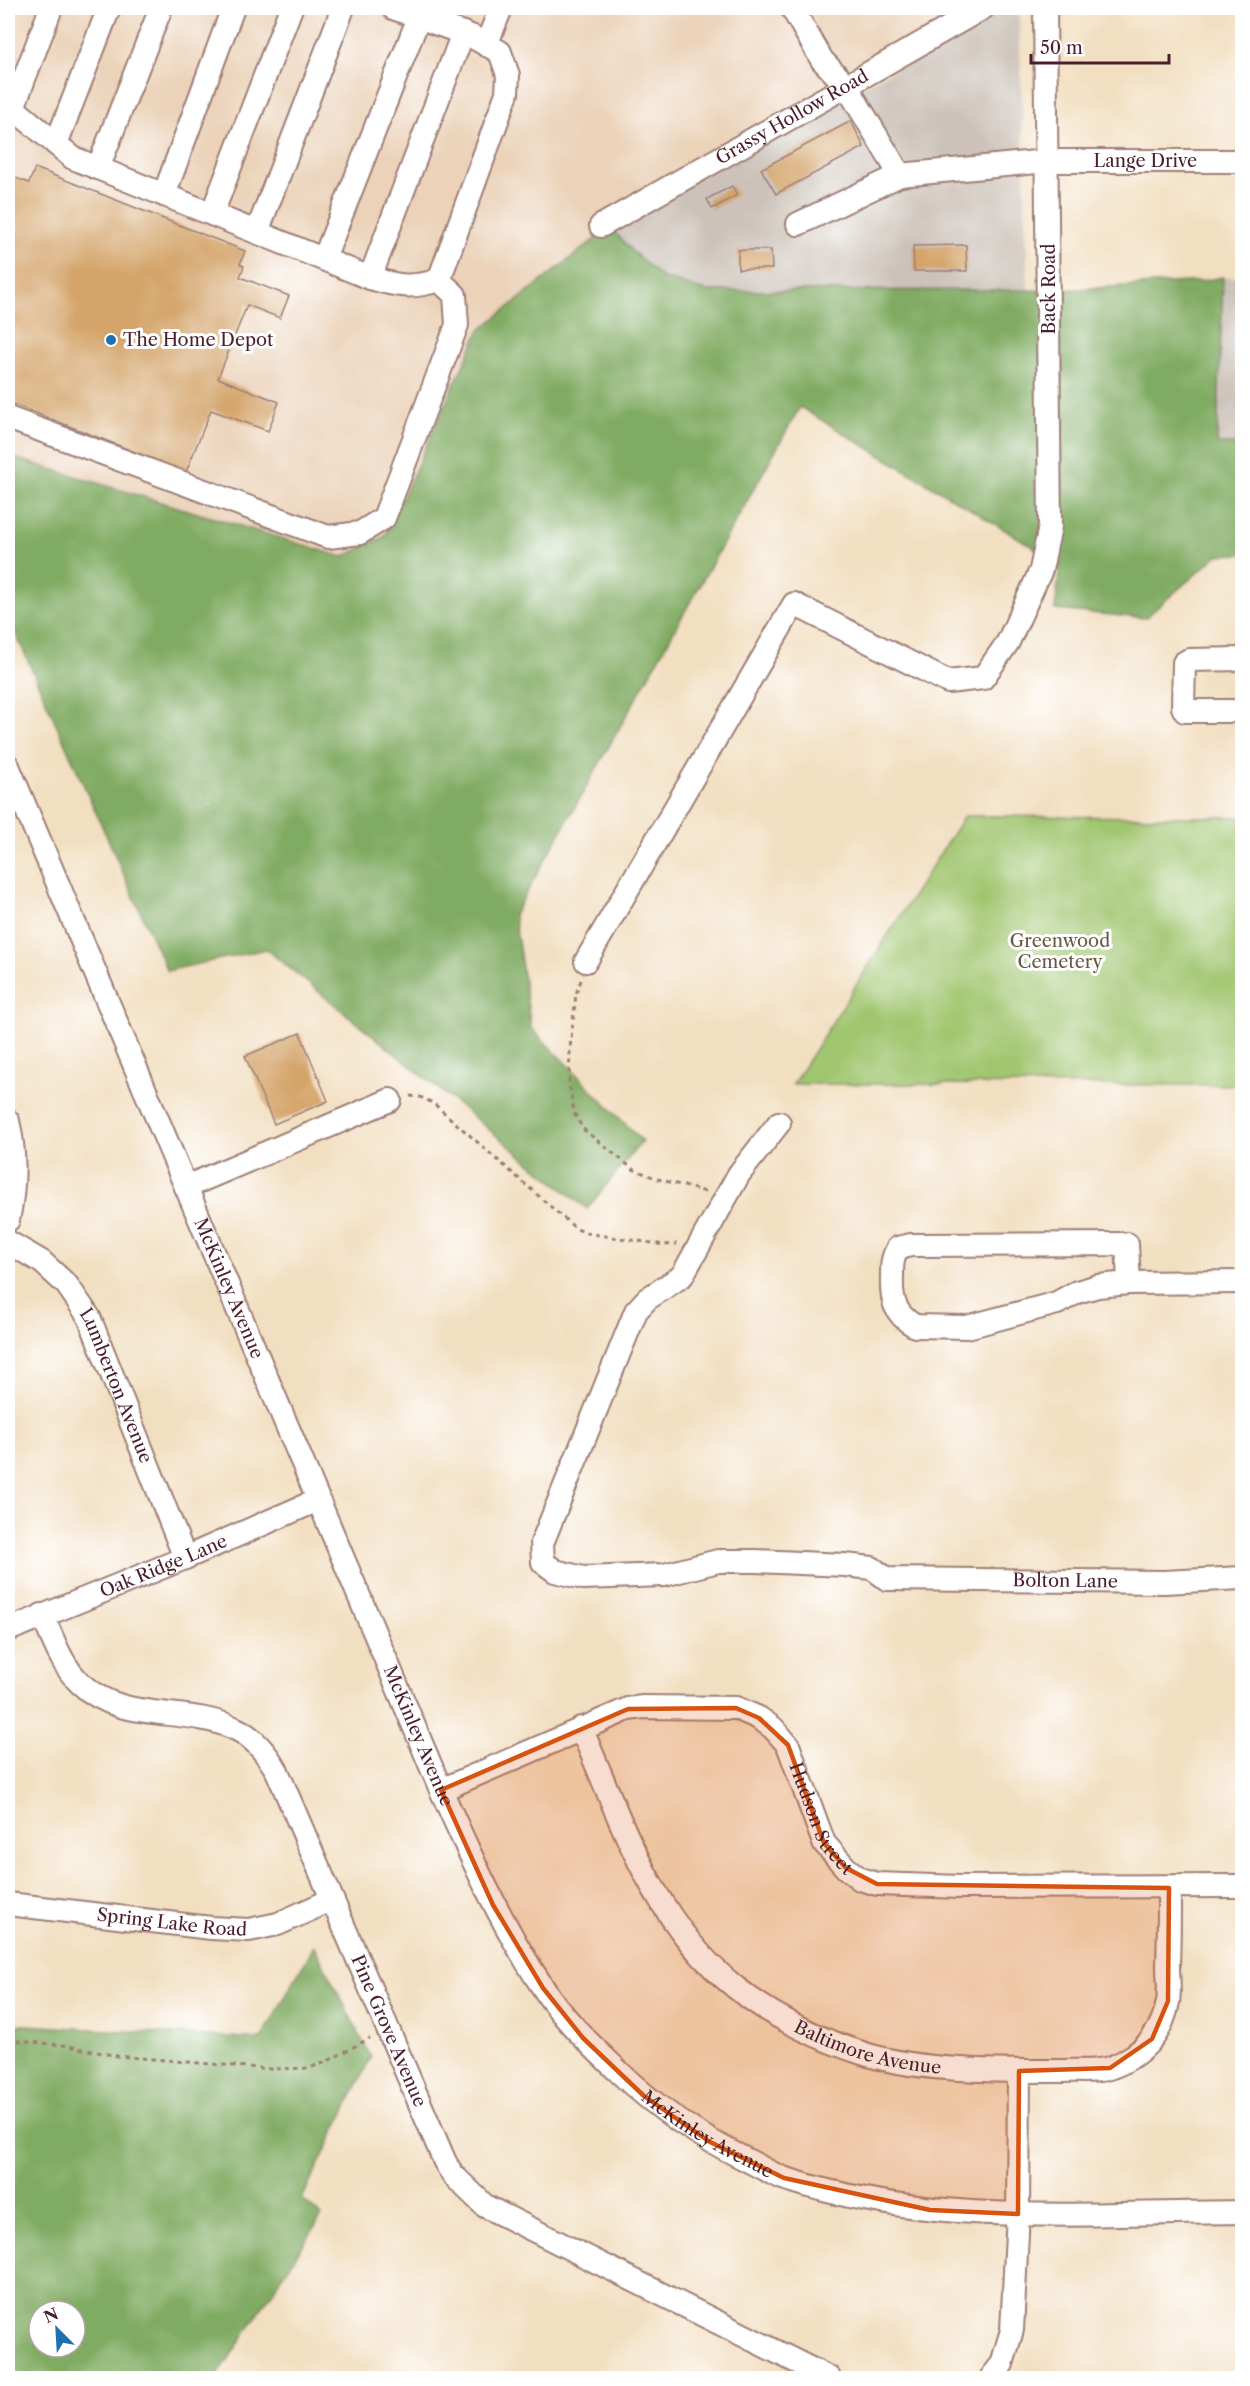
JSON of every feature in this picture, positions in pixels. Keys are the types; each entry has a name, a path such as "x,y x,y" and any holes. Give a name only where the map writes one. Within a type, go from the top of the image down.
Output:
{"street":[{"path":"51,8 10,107 73,158 370,278 396,286 420,286 440,280"},
{"path":"56,144 109,8"},
{"path":"98,168 161,8"},
{"path":"164,195 233,8"},
{"path":"212,214 291,8"},
{"path":"257,232 343,8"},
{"path":"393,8 463,33 500,52 508,75 507,93 440,280"},
{"path":"486,45 501,8"},
{"path":"792,8 822,60 846,85 900,175"},
{"name":"Grassy Hollow Road","path":"601,226 983,8"},
{"name":"Back Road","path":"586,961 794,604 948,682 983,678 1008,642 1041,570 1050,526 1045,8"},
{"path":"324,259 419,17"},
{"path":"370,278 463,33"},
{"name":"Lange Drive","path":"798,224 900,175 1047,161 1242,161"},
{"path":"8,418 328,537 360,534 384,518 457,325 455,295 440,280"},
{"path":"1242,659 1189,660 1184,663 1183,707 1185,711 1242,711"},
{"name":"McKinley Avenue","path":"8,766 441,1790 493,1905 543,1988 583,2038 644,2096 710,2142 784,2178 867,2199 930,2210 1018,2214 1242,2212"},
{"path":"186,1188 390,1100"},
{"path":"8,1121 14,1157 12,1198 8,1220"},
{"path":"707,1234 739,1174 779,1123"},
{"name":"Bolton Lane","path":"707,1234 682,1276 647,1299 636,1311 542,1543 543,1562 555,1571 583,1578 664,1575 718,1562 756,1561 872,1568 887,1580 1164,1582 1242,1578"},
{"name":"Lumberton Avenue","path":"8,1242 42,1262 67,1285 89,1317 185,1558"},
{"path":"1129,1283 1128,1244 911,1245 898,1248 893,1257 891,1295 895,1306 908,1322 915,1326 967,1327 1057,1303 1077,1292 1098,1286 1129,1283 1242,1282"},
{"name":"Oak Ridge Lane","path":"8,1630 185,1558 318,1500"},
{"name":"Pine Grove Avenue","path":"42,1615 69,1671 97,1697 117,1706 222,1724 236,1729 259,1746 277,1771 445,2162 453,2175 484,2206 829,2379"},
{"name":"Hudson Street","path":"441,1790 628,1709 643,1707 736,1708 759,1718 773,1728 788,1745 824,1843 846,1868 860,1879 877,1884 1169,1888 1242,1886"},
{"name":"Baltimore Avenue","path":"581,1728 653,1890 702,1956 735,1987 795,2026 838,2045 870,2055 924,2065 1019,2071 1110,2068 1134,2056 1152,2039 1163,2021 1168,2001 1169,1888"},
{"name":"Spring Lake Road","path":"8,1904 243,1930 278,1924 331,1900"},
{"path":"991,2379 1002,2364 1012,2330 1018,2214 1019,2071"}],"path":[{"path":"586,961 576,994 569,1060 570,1097 574,1113 583,1129 633,1169 658,1179 726,1197"},
{"path":"390,1100 420,1097 434,1103 562,1218 586,1233 665,1245 679,1244 707,1234"},
{"path":"8,2040 63,2045 117,2056 168,2062 282,2069 309,2068 326,2062 370,2038"}],"highlighted area":[{"path":"736,1708 759,1718 788,1745 824,1843 846,1868 877,1884 1169,1888 1168,2001 1152,2039 1110,2068 1019,2071 1018,2214 930,2210 784,2178 710,2142 644,2096 583,2038 543,1988 493,1905 441,1790 628,1709"}],"shaded area":[{"path":"8,8 984,8 610,227 479,331 385,536 342,557 8,456"},
{"path":"1005,8 1019,8 1028,290 705,291 661,277 610,227"},
{"path":"1223,277 1242,277 1242,444 1217,444"}],"green space":[{"path":"610,227 661,277 705,291 1063,290 1202,281 1223,277 1217,444 1242,444 1242,554 1218,555 1145,618 1055,610 1060,563 800,407 514,915 531,1028 642,1141 587,1209 266,949 167,971 10,621 8,621 8,456 343,557 385,536 479,331"},
{"name":"Greenwood Cemetery","path":"964,816 1242,817 1242,1085 793,1084"},
{"path":"314,1946 371,2057 302,2199 322,2216 216,2378 8,2378 8,2024 261,2039"}],"building":[{"path":"851,121 864,147 776,194 761,169"},
{"name":"The Home Depot","path":"35,168 245,251 240,264 244,266 240,277 289,296 280,318 247,305 218,378 279,402 268,431 211,410 186,472 8,402 8,175 29,183"},
{"path":"732,186 737,195 712,209 707,199"},
{"path":"966,245 967,271 914,271 913,246"},
{"path":"738,250 771,250 772,269 738,269"},
{"path":"300,1033 328,1101 274,1124 245,1056"}],"place":[{"name":"The Home Depot","path":"111,340"}]}
